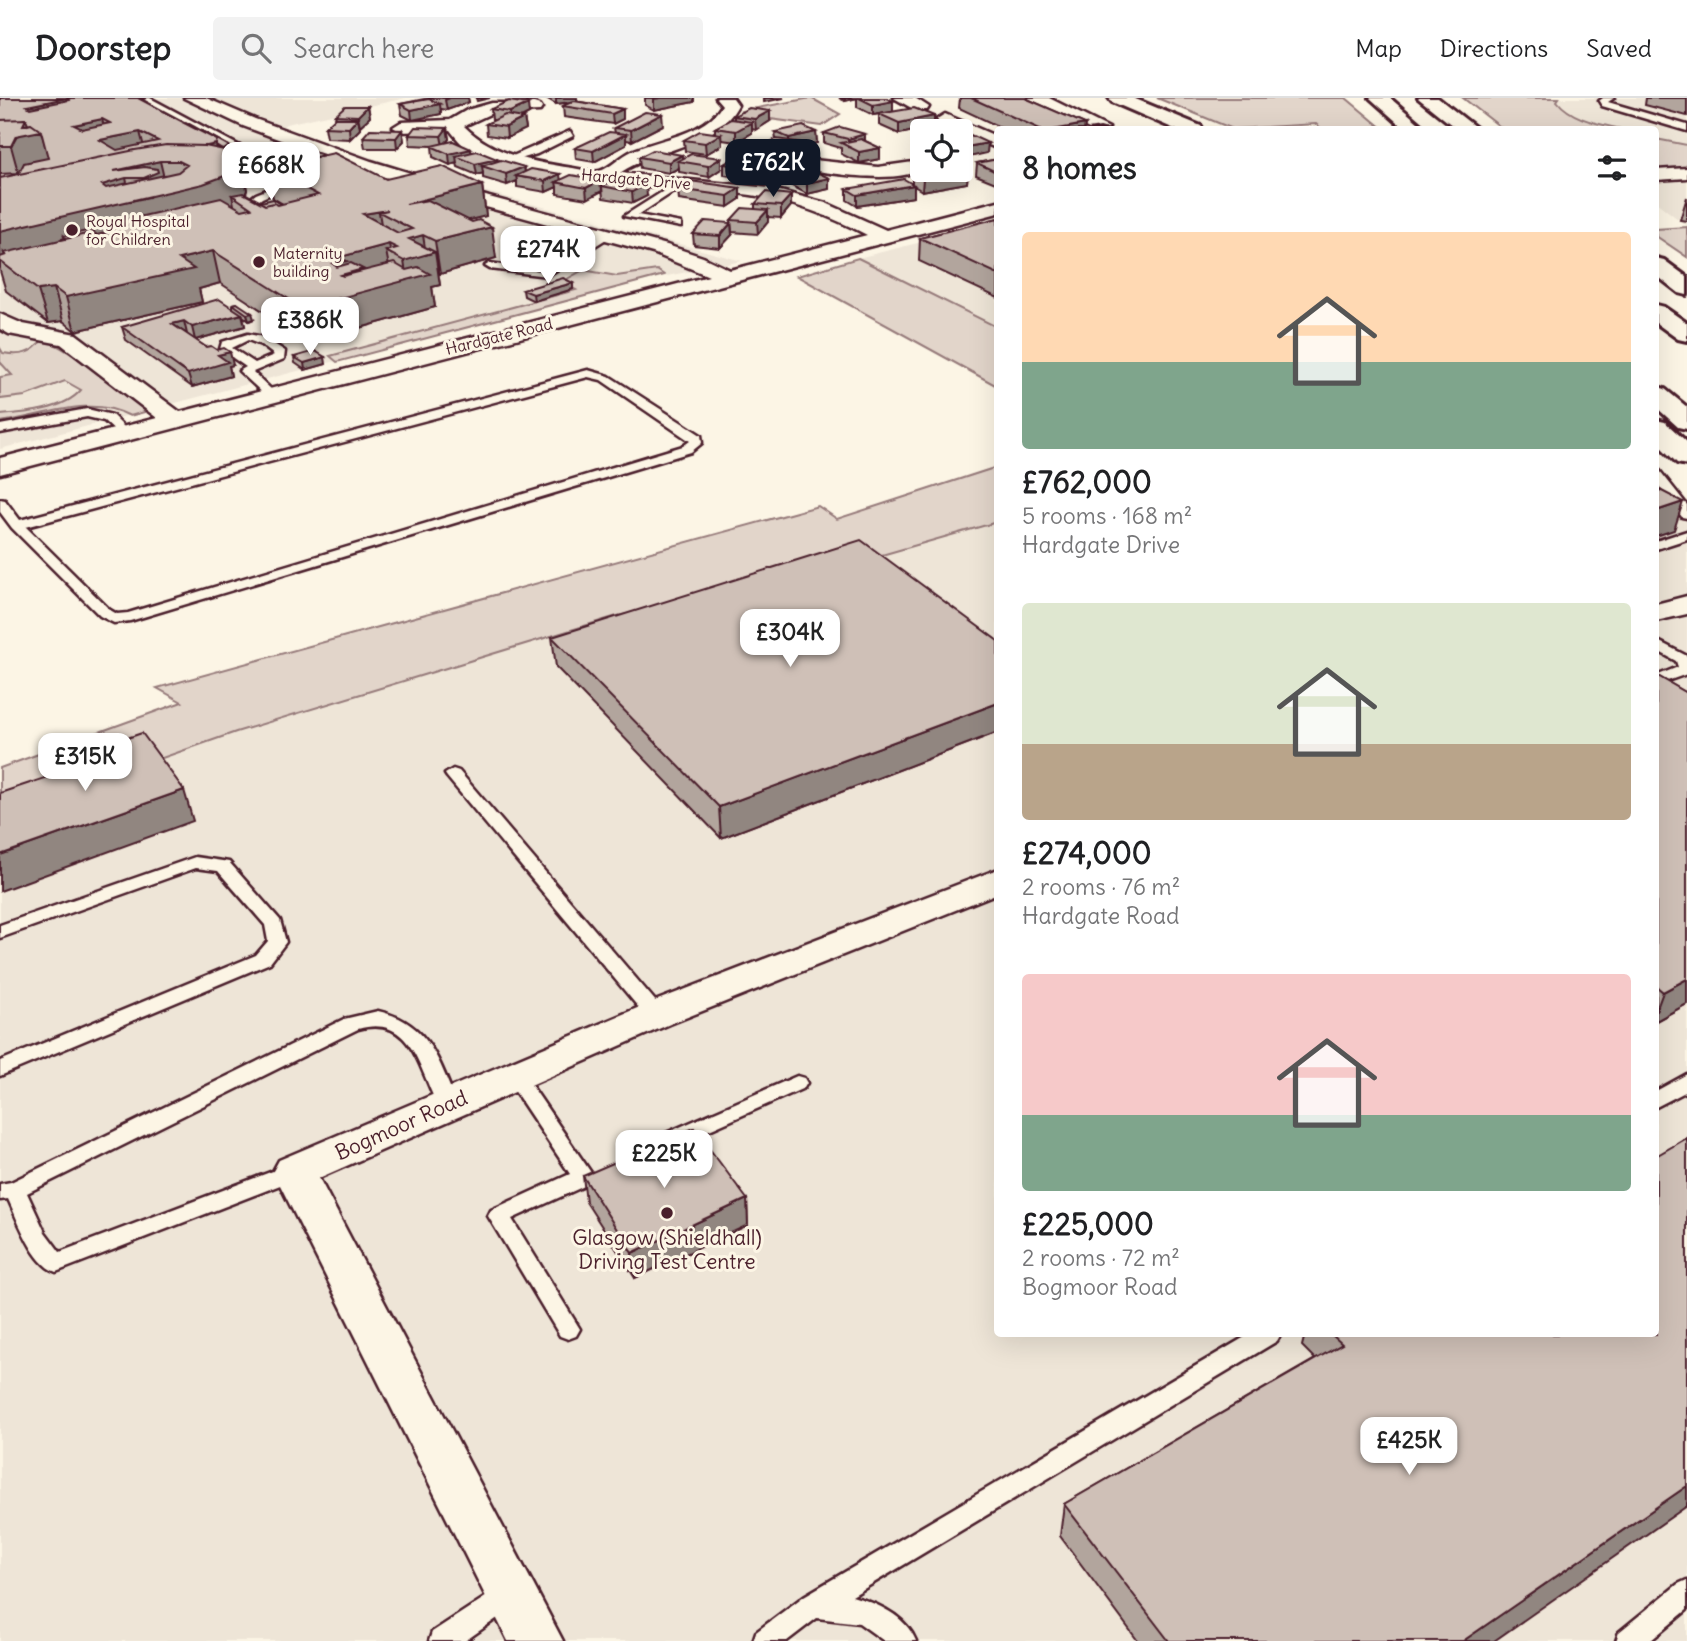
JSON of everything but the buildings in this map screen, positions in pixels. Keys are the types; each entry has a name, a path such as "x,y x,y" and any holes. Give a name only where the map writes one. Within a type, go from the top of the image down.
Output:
{"main road":[{"path":"1379,98 1413,126"},
{"path":"1427,98 1465,126"},
{"path":"1448,98 1480,126"},
{"path":"1110,100 1156,126"},
{"path":"1110,100 1183,126"},
{"path":"1659,267 1682,284"},
{"path":"1659,314 1687,334"},
{"path":"1659,397 1687,421"},
{"path":"1659,431 1687,457"}],"street":[{"path":"192,98 261,130 464,199 608,234 696,261 728,277"},
{"path":"603,178 638,155 718,122 725,117 730,106 724,98"},
{"path":"902,98 921,107"},
{"path":"1039,100 1064,98"},
{"path":"1039,100 1097,126"},
{"path":"394,126 454,125 481,109 522,104"},
{"name":"Hardgate Drive","path":"454,125 461,135 472,143 510,159 539,167 603,178 751,190 815,206 883,236"},
{"path":"973,134 994,142"},
{"path":"751,190 805,166 878,172 910,167"},
{"path":"1659,175 1687,173"},
{"name":"Hardgate Road","path":"0,466 994,208"},
{"path":"0,320 16,329 68,339 174,419"},
{"path":"1659,612 1687,605"},
{"name":"Bogmoor Road","path":"294,1171 656,1015 994,882"},
{"path":"294,1171 536,1641"}],"lane":[{"path":"148,100 172,98"},
{"path":"1610,98 1603,102 1687,128"},
{"path":"148,100 304,181 259,196 231,215"},
{"path":"510,159 534,152 570,134"},
{"path":"354,174 375,168"},
{"path":"678,225 629,216 681,183"},
{"path":"244,208 266,218"},
{"path":"490,265 543,274 608,234"},
{"path":"254,367 244,371 270,394"},
{"path":"0,503 17,525 114,619 130,617 687,449 696,443 697,438 605,378 588,373 17,525"},
{"path":"0,429 88,413 108,418 124,433"},
{"path":"1659,478 1687,514"},
{"path":"1659,544 1687,535"},
{"path":"1659,646 1682,659 1687,669 1659,680"},
{"path":"453,774 656,1015"},
{"path":"0,932 195,862 223,866 274,924 277,942 263,959 0,1069"},
{"path":"294,1171 57,1263 36,1237 8,1191 351,1024 377,1018 403,1025 421,1048 447,1104"},
{"path":"514,1075 592,1173 499,1216 568,1329"},
{"path":"1659,1095 1687,1081"},
{"path":"659,1144 797,1083"},
{"path":"766,1641 813,1605 1264,1337"},
{"path":"1629,1641 1687,1593"},
{"path":"442,1641 510,1594"},
{"path":"813,1605 851,1606 886,1623 903,1641"}],"shaded area":[{"path":"0,98 406,98 286,124 281,128 425,175 742,261 662,277 542,307 0,449"},
{"path":"811,98 840,114 822,126 740,115 741,111"},
{"path":"1157,98 1346,98 1379,126 1316,124 1226,126"},
{"path":"1463,98 1559,98 1557,101 1570,113 1608,126 1499,126"},
{"path":"1518,98 1687,98 1687,226 1659,204 1659,126 1556,126"},
{"path":"1659,140 1687,145 1687,170 1659,172"},
{"path":"994,224 994,326 858,258"},
{"path":"1687,227 1687,257 1659,238 1659,229"},
{"path":"858,258 994,326 994,384 797,276"},
{"path":"583,270 617,276 657,270 664,275 337,362 330,356 576,290 562,282"},
{"path":"42,340 51,342 78,359 148,411 130,416 99,407 82,407 0,422 0,415 55,406 74,397 81,390 65,381 25,396 0,399 0,377 12,375 0,362 0,348 3,353 20,354 30,351"},
{"path":"994,468 994,523 777,585 617,616 236,732 0,815 0,768 182,702 157,688 818,506 837,519"},
{"path":"1659,469 1673,483 1687,503 1687,1641 0,1641 0,815 236,732 617,616 777,585 994,523 994,1337 1659,1337"}],"place":[{"name":"Royal Hospital for Children","path":"72,230"},
{"name":"Maternity building","path":"259,262"},
{"name":"Glasgow (Shieldhall) Driving Test Centre","path":"667,1213"}]}
